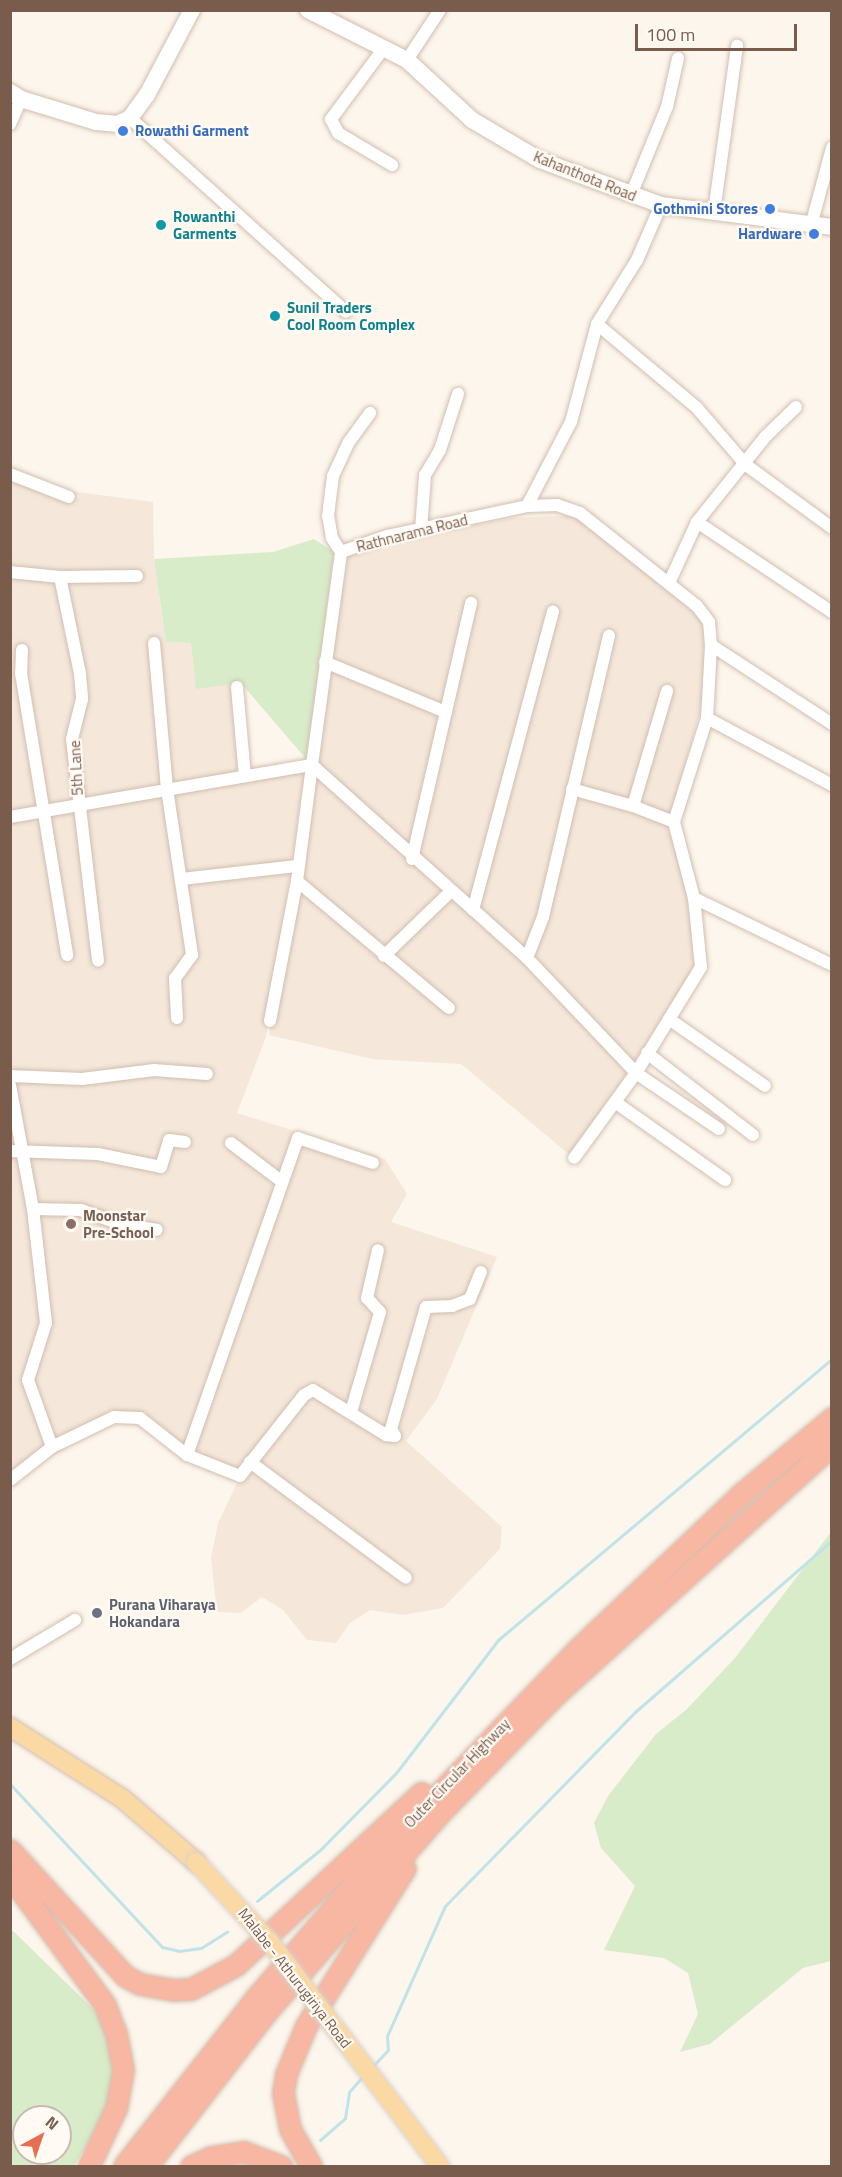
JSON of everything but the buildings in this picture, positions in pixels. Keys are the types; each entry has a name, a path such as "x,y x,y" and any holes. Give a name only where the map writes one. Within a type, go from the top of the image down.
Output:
{"highway":[{"name":"Outer Circular Highway","path":"124,2166 254,2001 370,1865 511,1717 741,1494 831,1418"},
{"name":"Outer Circular Highway","path":"147,2166 269,2008 439,1814 553,1697 831,1445"},
{"path":"10,1850 125,1976 140,1984 173,1990 191,1989 236,1965 370,1838 511,1717"},
{"path":"311,2166 290,2129 283,2093 286,2074 306,2026 439,1814"},
{"path":"10,1876 105,2005 116,2033 123,2070 116,2108 89,2166"},
{"path":"191,2166 211,2157 244,2152 281,2166"}],"main road":[{"path":"16,96 96,122 118,124 130,118 147,95 192,10"},
{"name":"Kahanthota Road","path":"308,10 407,60 472,120 540,160 662,205 812,222 831,227"},
{"name":"Malabe - Athurugiriya Road","path":"10,1727 123,1799 196,1862 269,1941 441,2166"}],"street":[{"path":"407,60 440,10"},
{"path":"714,212 737,46"},
{"path":"384,48 331,119 338,133 392,165"},
{"path":"631,195 667,107 678,58"},
{"path":"10,124 16,96"},
{"path":"130,118 346,312"},
{"path":"812,222 831,148"},
{"path":"527,506 570,422 597,324 637,260 662,205"},
{"path":"597,324 697,408 746,465 831,528"},
{"path":"421,530 425,475 440,450 458,394"},
{"path":"669,583 697,522 746,465 765,437 796,407"},
{"path":"341,552 332,538 328,516 333,476 349,442 370,413"},
{"path":"10,474 69,497"},
{"name":"Rathnarama Road","path":"270,1021 297,881 297,866 341,552 421,530 527,506 557,505 580,513 669,583 709,622 711,645 707,718 674,822"},
{"path":"697,522 831,612"},
{"path":"10,572 60,577 136,576"},
{"name":"5th Lane","path":"60,577 82,699 72,739 78,805 92,885 98,960"},
{"path":"412,859 471,603"},
{"path":"473,910 553,612"},
{"path":"527,958 543,917 609,636"},
{"path":"154,643 167,789 192,955 175,978 177,1017"},
{"path":"711,645 831,724"},
{"path":"22,650 21,673 67,955"},
{"path":"325,662 446,712"},
{"path":"237,687 245,776"},
{"path":"633,806 667,691"},
{"path":"707,718 831,785"},
{"path":"10,818 43,810 312,765 412,859 527,958 636,1073 719,1129"},
{"path":"572,789 633,806 674,822 694,898 701,967 636,1073 574,1158"},
{"path":"181,879 297,866"},
{"path":"297,881 448,1008"},
{"path":"384,956 451,891"},
{"path":"694,898 831,964"},
{"path":"669,1019 765,1086"},
{"path":"647,1053 753,1136"},
{"path":"10,1076 82,1078 154,1070 207,1074"},
{"path":"10,1085 15,1151 33,1209 46,1323 28,1380 52,1448"},
{"path":"615,1102 725,1180"},
{"path":"187,1455 269,1222 280,1180 298,1138 373,1163"},
{"path":"15,1151 98,1154 161,1167 169,1140 185,1142"},
{"path":"231,1143 280,1180"},
{"path":"33,1209 81,1210 123,1225 157,1230"},
{"path":"351,1412 380,1312 367,1298 378,1250"},
{"path":"12,1476 52,1448 114,1417 140,1418 187,1455 240,1476 304,1395 313,1390 386,1435 395,1436 391,1429 426,1307 452,1306 470,1299 481,1272"},
{"path":"250,1462 406,1578"},
{"path":"10,1659 75,1620"}],"shaded area":[{"path":"11,473 70,491 153,502 154,559 166,642 191,643 241,683 250,781 305,771 266,1037 237,1113 385,1159 407,1194 391,1222 497,1257 437,1399 406,1441 502,1527 500,1549 443,1608 403,1615 370,1610 350,1623 336,1643 307,1640 283,1610 262,1597 241,1613 217,1612 211,1558 218,1523 239,1479 187,1455 140,1418 88,1428 68,1447 11,1480"},
{"path":"576,515 700,618 704,628 704,697 667,828 696,902 698,967 571,1156 461,1064 372,1059 269,1035 348,557 374,545 511,518"}],"green space":[{"path":"314,539 334,552 307,760 241,683 196,689 191,643 166,642 154,559 273,552"},
{"path":"831,1532 831,1961 803,1968 710,2044 680,2052 698,2014 688,1973 664,1958 604,1950 635,1886 601,1848 594,1823 608,1796 656,1734 687,1709 735,1658"},
{"path":"10,1928 126,2041 108,2112 74,2166 11,2166"}],"waterway":[{"path":"257,1901 320,1850 396,1773 498,1640 832,1359"},
{"path":"372,2067 388,2050 387,2036 445,1906 635,1712 832,1540"},
{"path":"10,1784 162,1947 179,1951 201,1948 227,1932"},
{"path":"320,2140 345,2118 349,2092 363,2076"}],"place":[{"name":"Rowathi Garment","path":"123,131"},
{"name":"Gothmini Stores","path":"770,209"},
{"name":"Rowanthi Garments","path":"161,225"},
{"name":"Hardware","path":"814,234"},
{"name":"Sunil Traders Cool Room Complex","path":"275,316"},
{"name":"Moonstar Pre-School","path":"71,1224"},
{"name":"Purana Viharaya Hokandara","path":"97,1613"}]}
